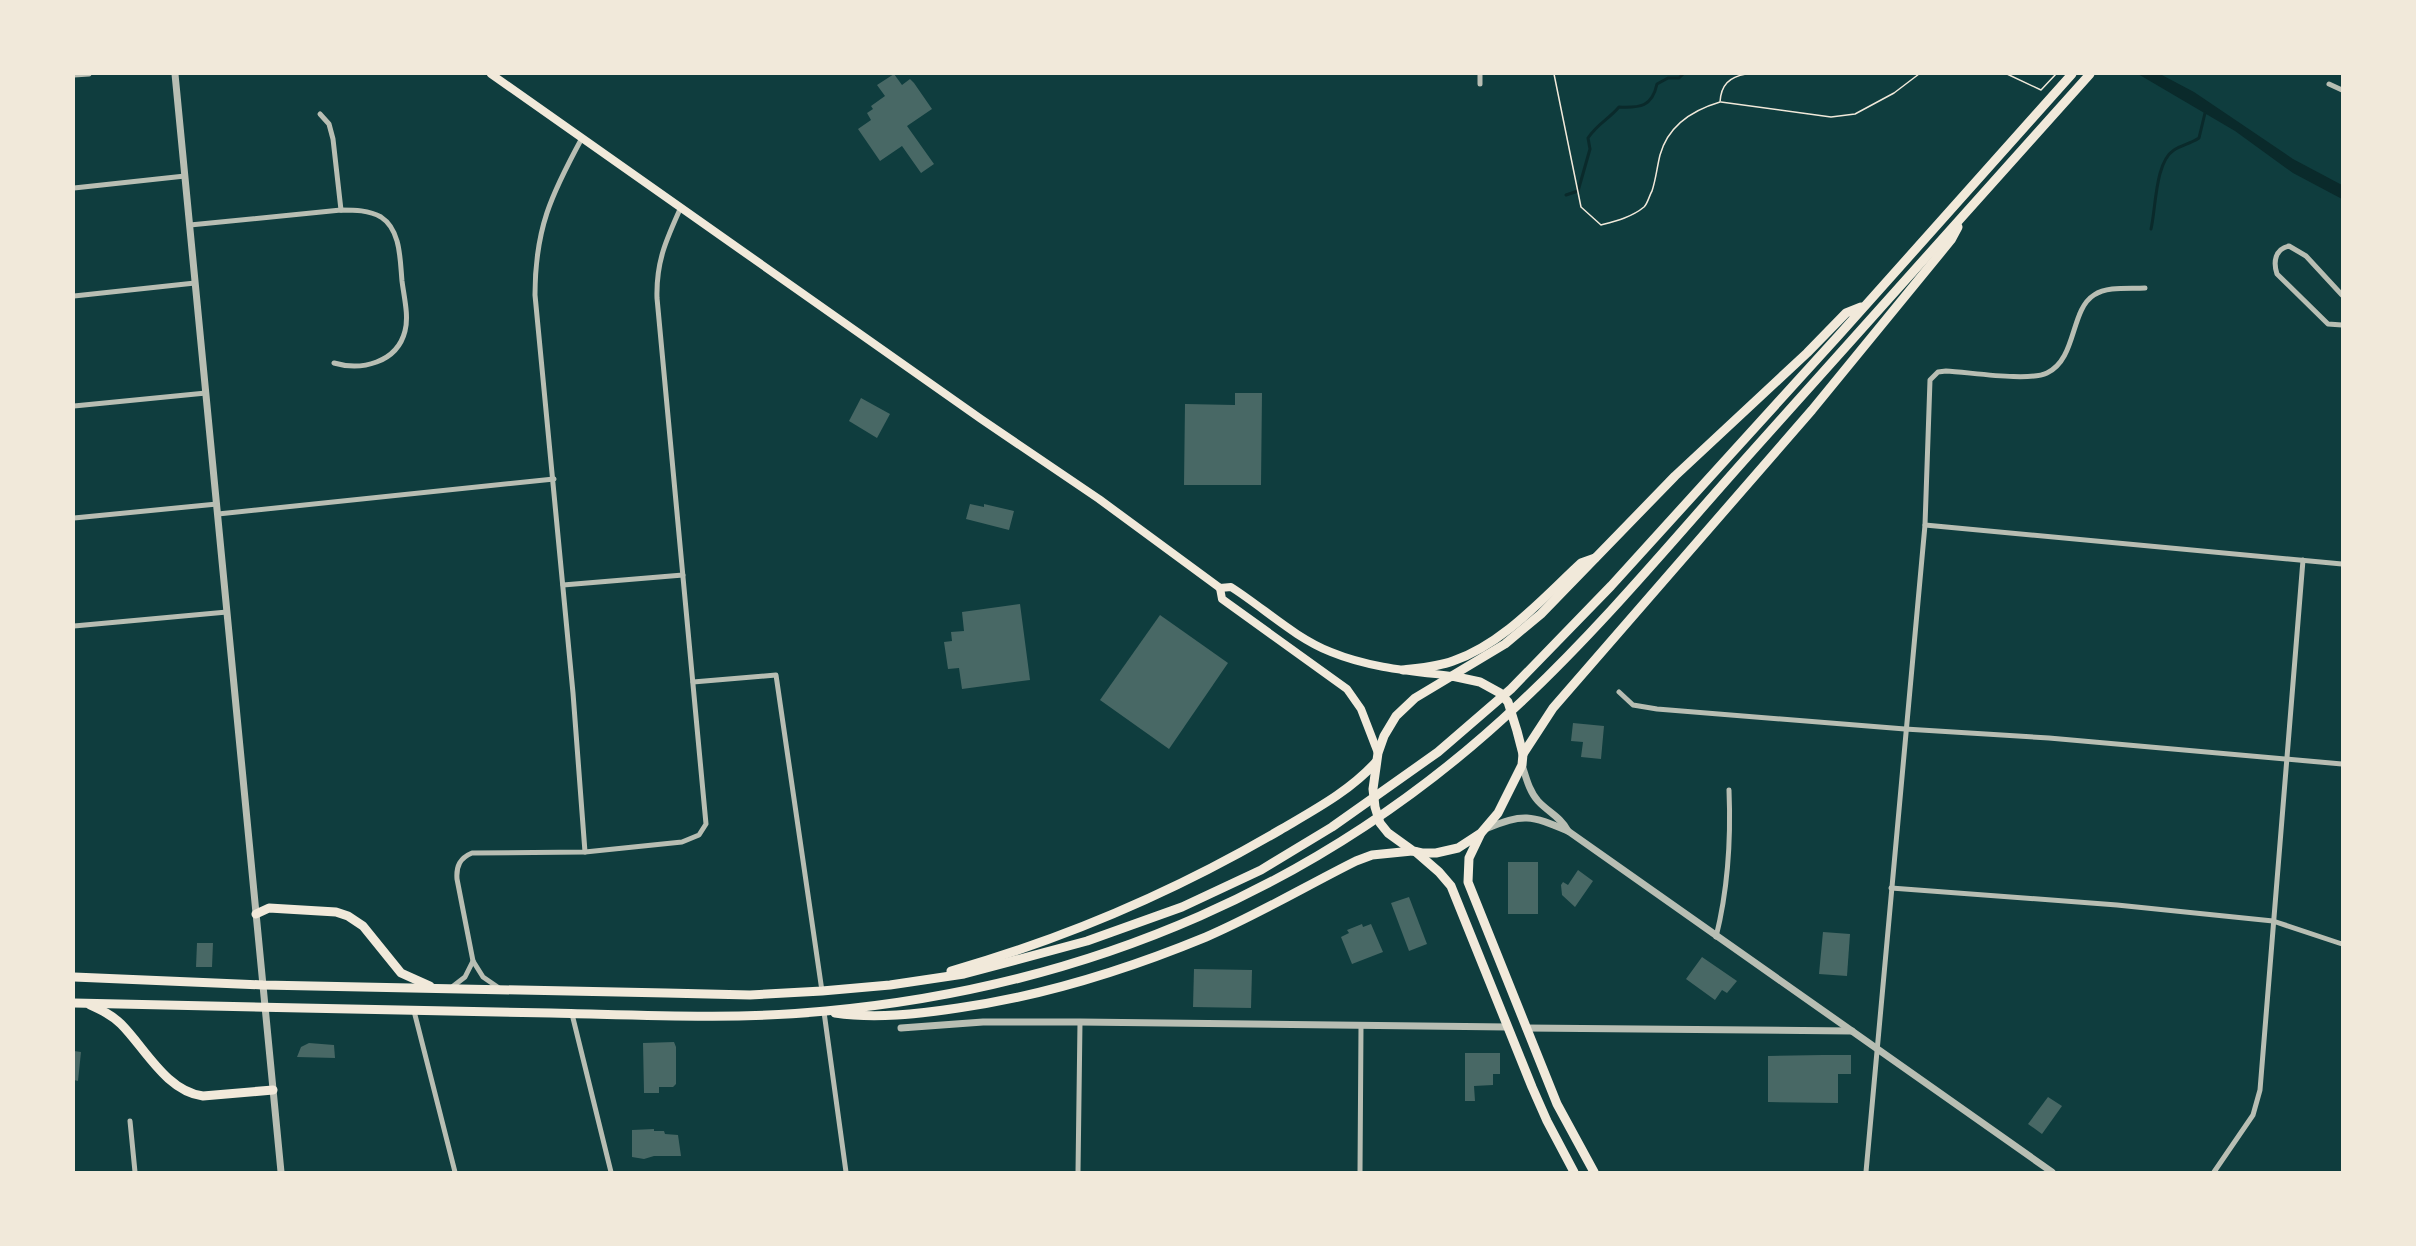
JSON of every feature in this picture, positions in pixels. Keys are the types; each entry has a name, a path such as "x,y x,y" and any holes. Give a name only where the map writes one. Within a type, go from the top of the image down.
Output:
{"highway":[{"path":"74,977 263,985 750,995 822,992 964,974 1087,941 1182,907 1261,870 1332,827 1438,752 1504,696 1611,586 2072,74"},
{"path":"74,1003 692,1016 824,1012 938,997 1020,980 1073,964 1175,927 1249,894 1344,841 1446,766 1550,675 2089,74"},
{"path":"1523,754 1553,708 1804,419 1918,281 1951,240 1964,214"},
{"path":"1574,1173 1547,1121 1451,886 1439,872 1388,833 1377,814 1373,789 1377,757 1387,730 1405,706 1422,693 1505,644 1541,614 1675,476 1807,353 1846,313 1864,306"},
{"path":"1403,670 1441,664 1468,655 1512,626 1581,563 1597,557"},
{"path":"1452,676 1480,682 1500,693 1513,713 1523,754 1522,765 1498,813 1483,831 1469,858 1468,882 1561,1113 1594,1173"},
{"path":"905,983 979,963 1059,936 1176,888 1230,860 1315,810 1355,782 1377,757"},
{"path":"824,1012 855,1016 944,1010 1021,997 1069,985 1115,971 1207,936 1372,855 1414,851 1428,854 1446,852 1458,848 1483,831"},
{"path":"256,914 269,908 336,912 348,916 363,926 401,973 435,988"},
{"path":"85,1003 106,1012 120,1022 182,1090 203,1096 273,1090"}],"main road":[{"path":"491,74 1099,500 1220,588 1232,587 1312,643 1330,652 1366,664 1452,676"},
{"path":"1220,588 1222,599 1347,689 1361,709 1377,757"}],"street":[{"path":"74,75 89,74"},
{"path":"175,74 281,1173"},
{"path":"1479,84 1480,74"},
{"path":"2329,84 2343,90"},
{"path":"320,114 329,124 333,139 341,210"},
{"path":"582,138 555,188 545,213 535,266 535,295 554,479 585,852"},
{"path":"74,188 185,176"},
{"path":"500,989 483,977 473,961 457,879 458,865 463,858 472,853 585,852 689,840 703,832 707,819 657,298 660,254 681,207"},
{"path":"190,225 341,210 358,210 382,218 391,228 397,240 406,317 405,330 400,345 390,356 379,362 346,366 334,363"},
{"path":"2343,295 2306,256 2289,246 2280,249 2276,255 2277,274 2328,324 2343,325"},
{"path":"74,296 195,283"},
{"path":"1866,1173 1890,888 1925,525 1928,389 1932,375 1942,371 2029,376 2047,373 2057,365 2067,351 2088,300 2102,291 2145,288"},
{"path":"74,406 206,393"},
{"path":"218,514 554,479"},
{"path":"74,518 217,504"},
{"path":"1925,525 2343,564"},
{"path":"2214,1173 2253,1115 2257,1105 2266,1036 2273,921 2303,560"},
{"path":"563,585 683,576"},
{"path":"74,626 227,612"},
{"path":"693,682 776,675 822,992"},
{"path":"1619,692 1633,705 1657,709 2049,738 2343,764"},
{"path":"1522,765 1537,800 1563,821 1568,831"},
{"path":"1716,937 1723,906 1730,818 1729,789"},
{"path":"1483,831 1509,819 1526,817 1542,820 1568,831 2052,1173"},
{"path":"1890,888 2117,905 2273,921 2343,944"},
{"path":"450,988 465,977 473,961"},
{"path":"414,1011 454,1173"},
{"path":"824,1012 846,1173"},
{"path":"572,1014 611,1173"},
{"path":"901,1028 983,1022 1508,1027"},
{"path":"1078,1173 1080,1022"},
{"path":"1360,1173 1362,1026"},
{"path":"1526,1028 1852,1031"},
{"path":"130,1121 135,1173"}],"path":[{"path":"1554,74 1581,207 1601,225 1620,220 1645,206 1655,182 1661,152 1672,132 1686,117 1705,106 1720,102 1831,117 1855,114 1894,93 1919,74"},
{"path":"1720,102 1725,82 1736,75 1746,74"},
{"path":"2007,74 2041,90 2056,74"}],"water":[{"path":"2138,74 2160,74 2194,92 2293,159 2342,185 2342,199 2293,173 2235,131"}],"building":[{"path":"894,74 902,85 910,79 932,109 907,126 934,164 921,173 902,146 880,161 858,129 871,120 867,113 873,109 871,106 885,96 877,85"},
{"path":"1235,393 1262,393 1261,485 1184,485 1185,404 1235,405"},
{"path":"861,398 890,414 877,438 849,421"},
{"path":"970,504 984,507 984,504 1014,511 1009,530 966,519"},
{"path":"1020,604 1030,680 962,689 959,668 948,669 944,642 952,641 951,632 964,631 962,612"},
{"path":"1160,615 1228,663 1169,749 1100,700"},
{"path":"1573,723 1604,726 1601,759 1581,757 1583,742 1571,741"},
{"path":"1508,862 1538,862 1538,914 1508,914"},
{"path":"1578,870 1593,881 1575,907 1562,895 1561,885 1563,882 1568,885"},
{"path":"1409,897 1427,944 1409,951 1391,903"},
{"path":"1362,924 1363,927 1371,924 1383,952 1352,964 1341,937 1349,933 1347,930"},
{"path":"1823,932 1850,934 1847,976 1819,974"},
{"path":"197,943 213,943 212,967 196,967"},
{"path":"1702,957 1737,981 1727,993 1722,990 1715,1000 1686,979"},
{"path":"1194,969 1252,970 1251,1008 1193,1007"},
{"path":"674,1042 676,1084 673,1087 659,1087 659,1093 644,1093 643,1043"},
{"path":"309,1043 334,1045 335,1058 297,1057 301,1047"},
{"path":"74,1051 81,1052 78,1081 74,1080"},
{"path":"1465,1053 1500,1053 1500,1074 1493,1074 1493,1085 1474,1086 1475,1101 1465,1101"},
{"path":"1851,1055 1851,1074 1838,1074 1838,1103 1768,1102 1768,1056"},
{"path":"2048,1097 2062,1106 2042,1134 2028,1124"},
{"path":"654,1129 654,1131 664,1131 665,1134 678,1135 681,1156 654,1156 644,1159 632,1157 632,1130"}],"waterway":[{"path":"1566,195 1578,191 1590,149 1588,138 1596,129 1619,107 1639,106 1648,102 1657,84 1668,78 1679,78 1683,74"},
{"path":"2151,229 2157,186 2163,164 2174,150 2199,138 2205,113"}]}
